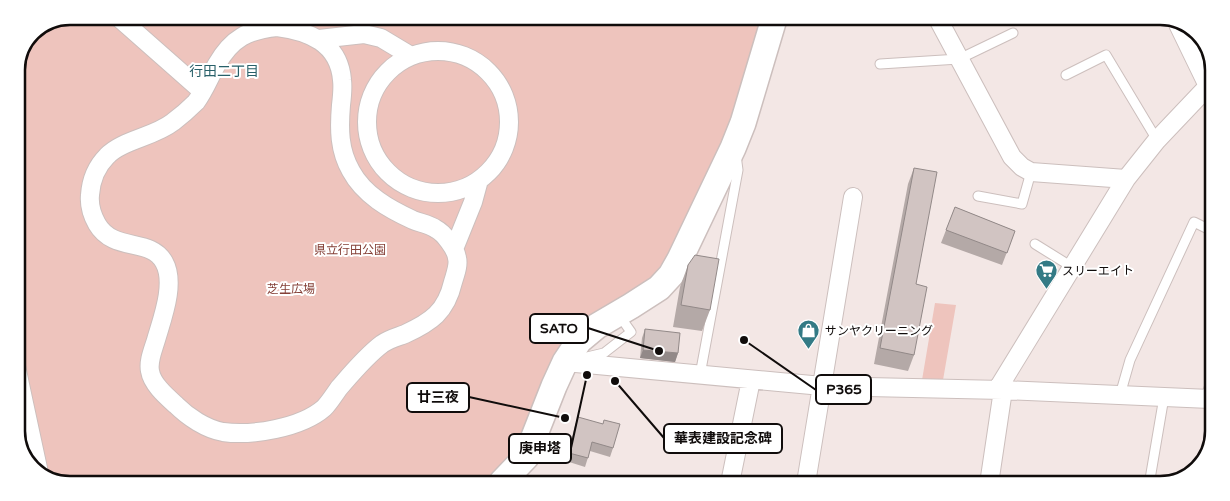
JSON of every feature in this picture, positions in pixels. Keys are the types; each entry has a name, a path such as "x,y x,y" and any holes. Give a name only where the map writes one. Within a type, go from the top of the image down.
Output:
{"street":[{"path":"127,25 202,91"},
{"path":"508,476 526,457 565,362 572,351 587,334 644,298 658,288 670,275 692,235 700,214 733,148 743,123 772,25"},
{"path":"941,25 1012,157 1022,167 1031,172 1126,179"},
{"path":"277,27 296,29 319,39 329,47 338,62 342,80 339,124 340,144 350,169 360,186 384,206 414,221 438,229 454,249 458,260 452,288 445,305 436,316 421,326 384,343 363,361 323,409 278,430 253,432 218,431 186,415 155,383 150,370 151,355 167,297 168,272 163,259 138,244 124,244 107,236 94,219 90,207 90,192 96,171 107,155 116,148 170,125 196,101 218,62 232,44 244,34 259,28 277,27"},
{"path":"1185,33 1205,71"},
{"path":"319,39 364,34 381,38 411,56"},
{"path":"422,51 450,52 475,62 496,81 508,105 508,134 500,161 479,180 452,192 425,192 399,182 379,163 368,138 367,109 377,84 396,63 411,56 422,51"},
{"path":"990,476 1000,390 1126,179 1157,140 1205,89"},
{"path":"454,249 473,202 479,180"},
{"path":"807,476 853,197"},
{"path":"565,362 822,386 1000,390 1164,397 1205,394"},
{"path":"731,476 751,380"},
{"path":"25,408 36,461"}],"lane":[{"path":"880,64 959,59 1012,33"},
{"path":"1066,75 1106,56 1157,140"},
{"path":"700,375 738,170 737,157 733,148"},
{"path":"978,196 1022,204 1031,172"},
{"path":"1120,395 1130,360 1194,222 1205,227"},
{"path":"1035,244 1072,267"},
{"path":"1151,476 1164,397"}],"green space":[{"name":"県立行田公園","path":"70,25 762,25 728,134 675,245 648,284 563,347 543,380 516,453 493,476 70,476 56,474 47,469 25,369 25,70 28,53 33,45 38,38 53,28"},
{"path":"935,303 956,305 943,380 922,380"}],"building":[{"path":"914,168 937,172 916,284 927,287 914,355 880,348"},
{"path":"955,207 1015,231 1007,253 946,230"},
{"path":"695,255 719,259 710,310 681,305 688,265"},
{"path":"645,329 680,333 678,353 643,350"},
{"path":"578,417 603,424 604,420 620,424 613,448 592,442 588,458 569,453"}],"place":[{"name":"スリーエイト","path":"1046,290"},
{"name":"P365","path":"744,340"},
{"name":"サンヤクリーニング","path":"809,350"},
{"name":"SATO","path":"659,351"},
{"name":"庚申塔","path":"587,375"},
{"name":"華表建設記念碑","path":"615,381"},
{"name":"廿三夜","path":"565,418"}],"district":[{"name":"行田二丁目","path":"224,71"}],"park label":[{"name":"芝生広場","path":"291,289"}]}
